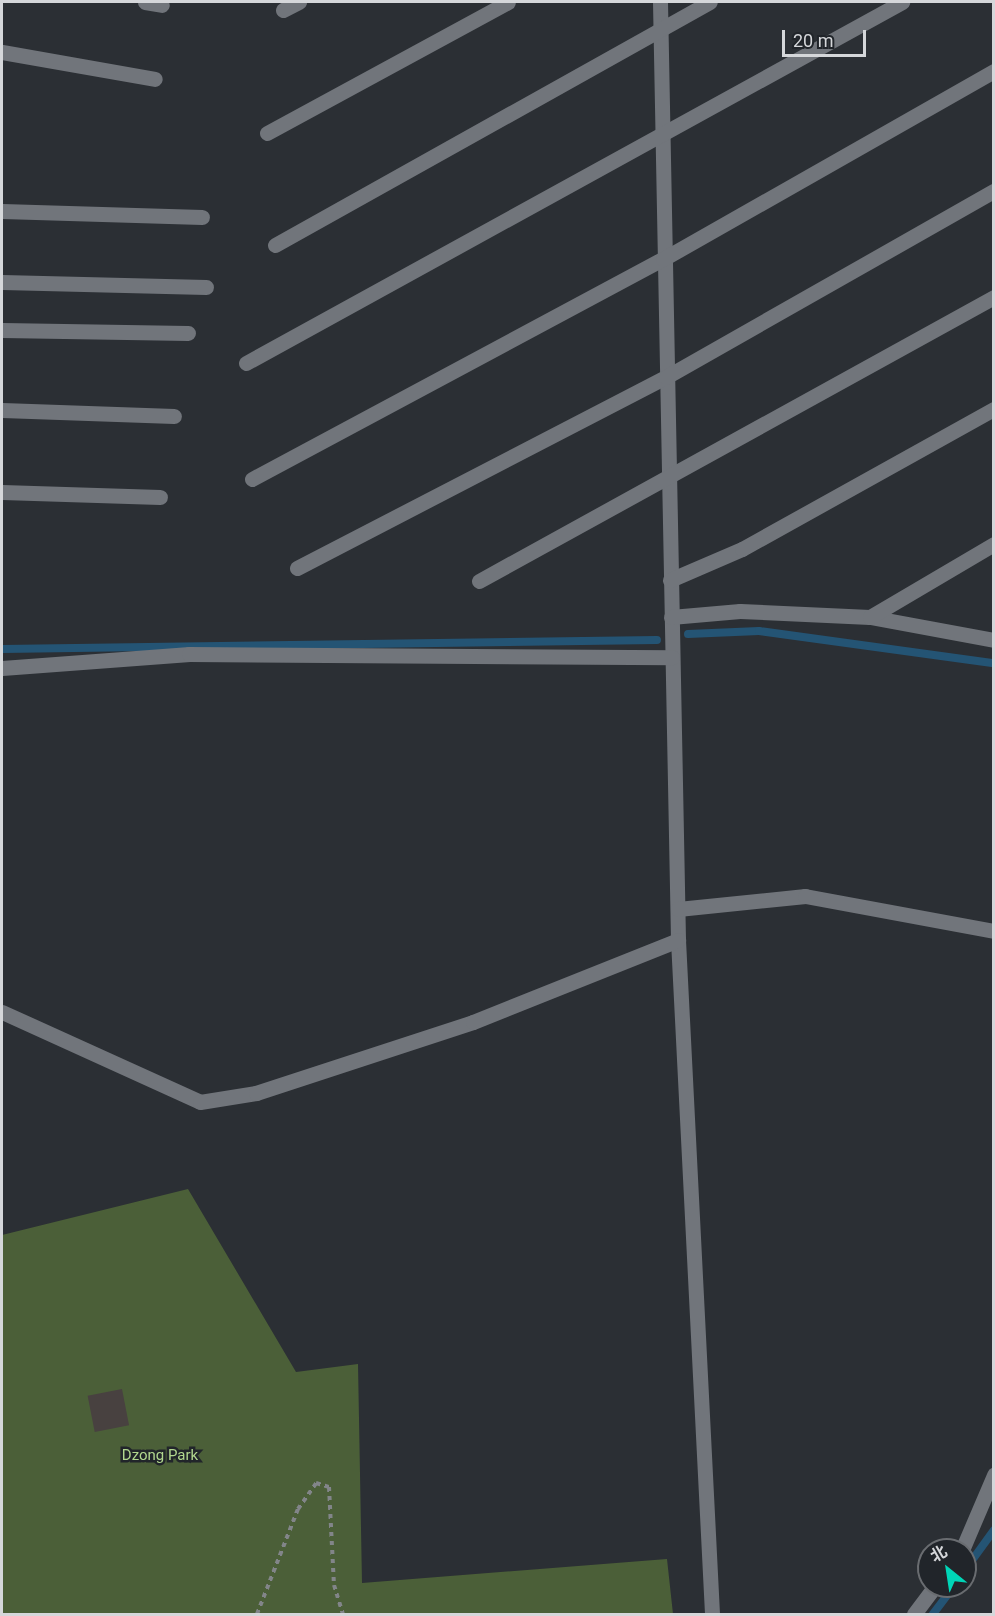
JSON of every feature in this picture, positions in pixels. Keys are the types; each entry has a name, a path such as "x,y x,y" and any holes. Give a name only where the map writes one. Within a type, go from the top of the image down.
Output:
{"street":[{"path":"145,2 162,5"},
{"path":"284,10 299,2"},
{"path":"267,133 508,2"},
{"path":"660,2 660,134 678,940 712,1614"},
{"path":"274,245 710,2"},
{"path":"246,363 902,2"},
{"path":"2,52 155,79"},
{"path":"252,479 663,259 993,71"},
{"path":"297,568 666,377 993,191"},
{"path":"2,211 202,217"},
{"path":"2,282 206,286"},
{"path":"479,581 668,473 993,297"},
{"path":"2,330 188,333"},
{"path":"670,580 742,549 993,409"},
{"path":"2,410 174,416"},
{"path":"2,492 160,497"},
{"path":"870,617 993,544"},
{"path":"671,617 740,611 870,617 993,640"},
{"path":"2,668 189,654 672,657"},
{"path":"678,909 805,896 993,931"},
{"path":"2,1012 200,1102 256,1093 472,1022 678,940"},
{"path":"967,1538 993,1476"},
{"path":"914,1614 926,1598"}],"path":[{"path":"257,1614 298,1509 316,1483 329,1487 334,1585 343,1614"}],"green space":[{"name":"Dzong Park","path":"188,1189 296,1372 358,1364 362,1583 667,1559 673,1614 2,1614 2,1235"}],"building":[{"path":"122,1389 129,1425 95,1432 88,1396"}],"waterway":[{"path":"688,634 759,631 994,663"},
{"path":"2,649 657,640"},
{"path":"977,1553 994,1530"},
{"path":"933,1614 945,1598"}]}
